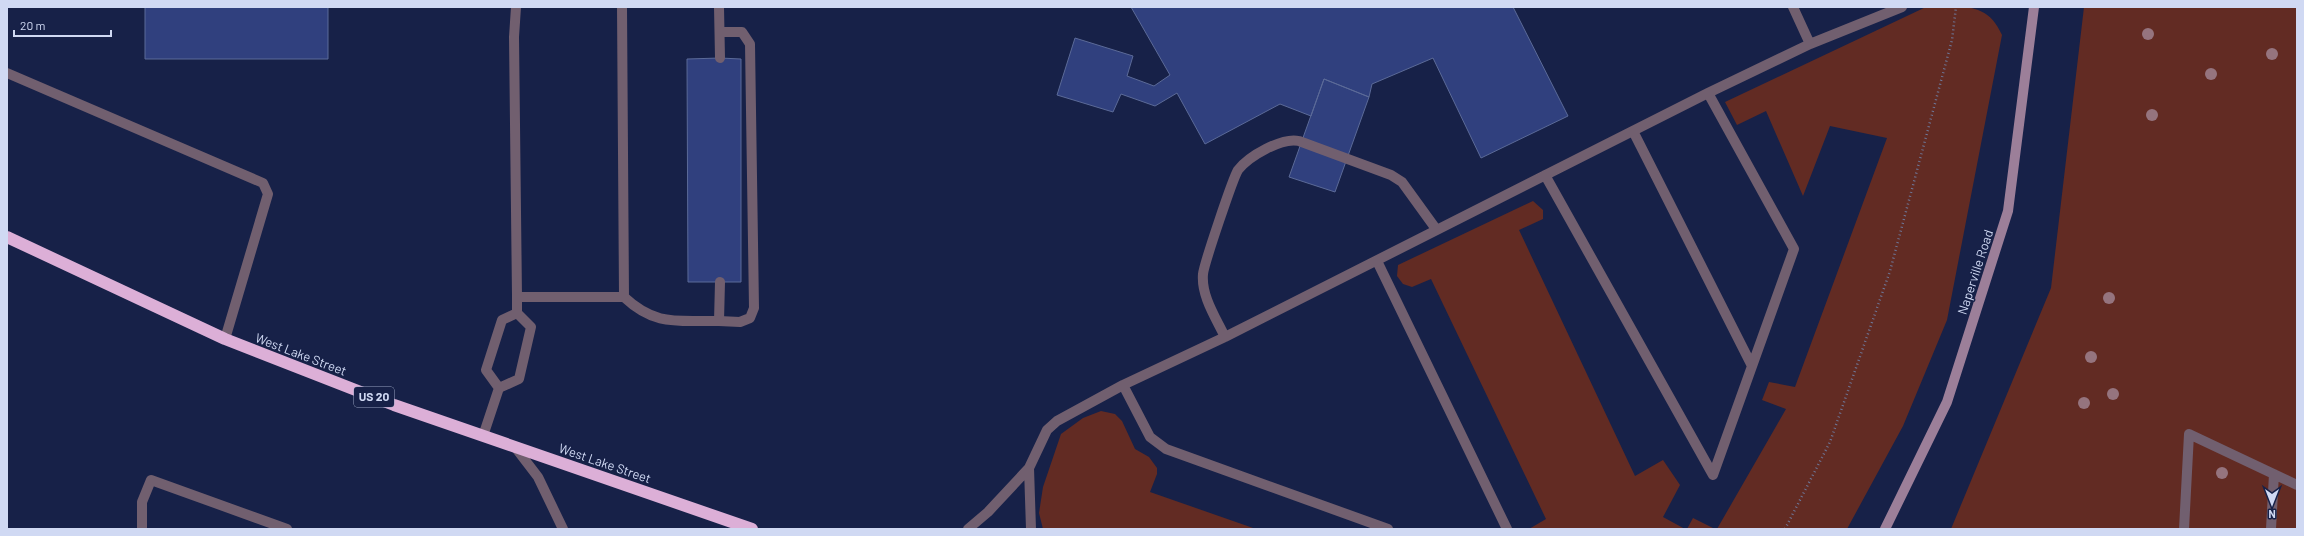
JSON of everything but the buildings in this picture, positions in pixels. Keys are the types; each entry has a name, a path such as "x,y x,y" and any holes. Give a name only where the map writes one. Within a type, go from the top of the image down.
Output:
{"highway":[{"name":"West Lake Street","path":"7,237 225,339 394,405 746,529"}],"street":[{"name":"Naperville Road","path":"1885,529 1947,402 2008,211 2034,7"}],"lane":[{"path":"483,436 499,388 519,379 531,326 517,313 514,38 516,7"},
{"path":"622,7 624,297"},
{"path":"719,7 720,58"},
{"path":"1793,7 1810,44"},
{"path":"968,529 988,512 1029,468 1047,430 1057,421 1123,385 1225,337 1708,93 1810,44 1902,7"},
{"path":"517,297 624,297 638,310 655,318 670,321 740,322 750,318 754,308 755,256 750,44 742,32 720,32"},
{"path":"7,72 263,183 268,194 225,339"},
{"path":"1544,175 1713,475 1794,249 1708,93"},
{"path":"1633,131 1752,366"},
{"path":"1225,337 1204,287 1203,273 1207,258 1238,171 1255,156 1283,141 1299,141 1391,175 1402,182 1436,230"},
{"path":"1377,261 1507,529"},
{"path":"719,321 720,282"},
{"path":"499,388 486,370 502,320 517,313"},
{"path":"1123,385 1150,437 1166,449 1388,529"},
{"path":"2184,529 2189,434 2297,485"},
{"path":"515,447 538,477 563,529"},
{"path":"1029,468 1031,529"},
{"path":"2271,529 2274,474"},
{"path":"142,529 142,502 151,480 287,529"}],"path":[{"path":"1785,529 1830,442 1890,271 1952,40 1956,7"}],"shaded area":[{"path":"1926,7 1961,7 1980,11 1996,24 2002,35 1947,320 1903,426 1847,529 1717,529 1786,409 1762,400 1769,382 1795,387 1887,138 1830,126 1803,196 1766,111 1737,125 1725,102"},
{"path":"2084,7 2297,7 2297,529 1951,529 2051,288"},
{"path":"1533,201 1543,210 1543,219 1519,230 1635,476 1663,460 1680,485 1663,517 1685,529 1529,529 1546,519 1431,279 1412,287 1403,284 1397,276 1398,265"},
{"path":"1101,411 1115,414 1122,421 1135,449 1149,457 1157,468 1157,474 1150,492 1256,529 1043,529 1039,513 1043,487 1061,434 1083,418"},
{"path":"1693,518 1715,529 1687,529"}]}
